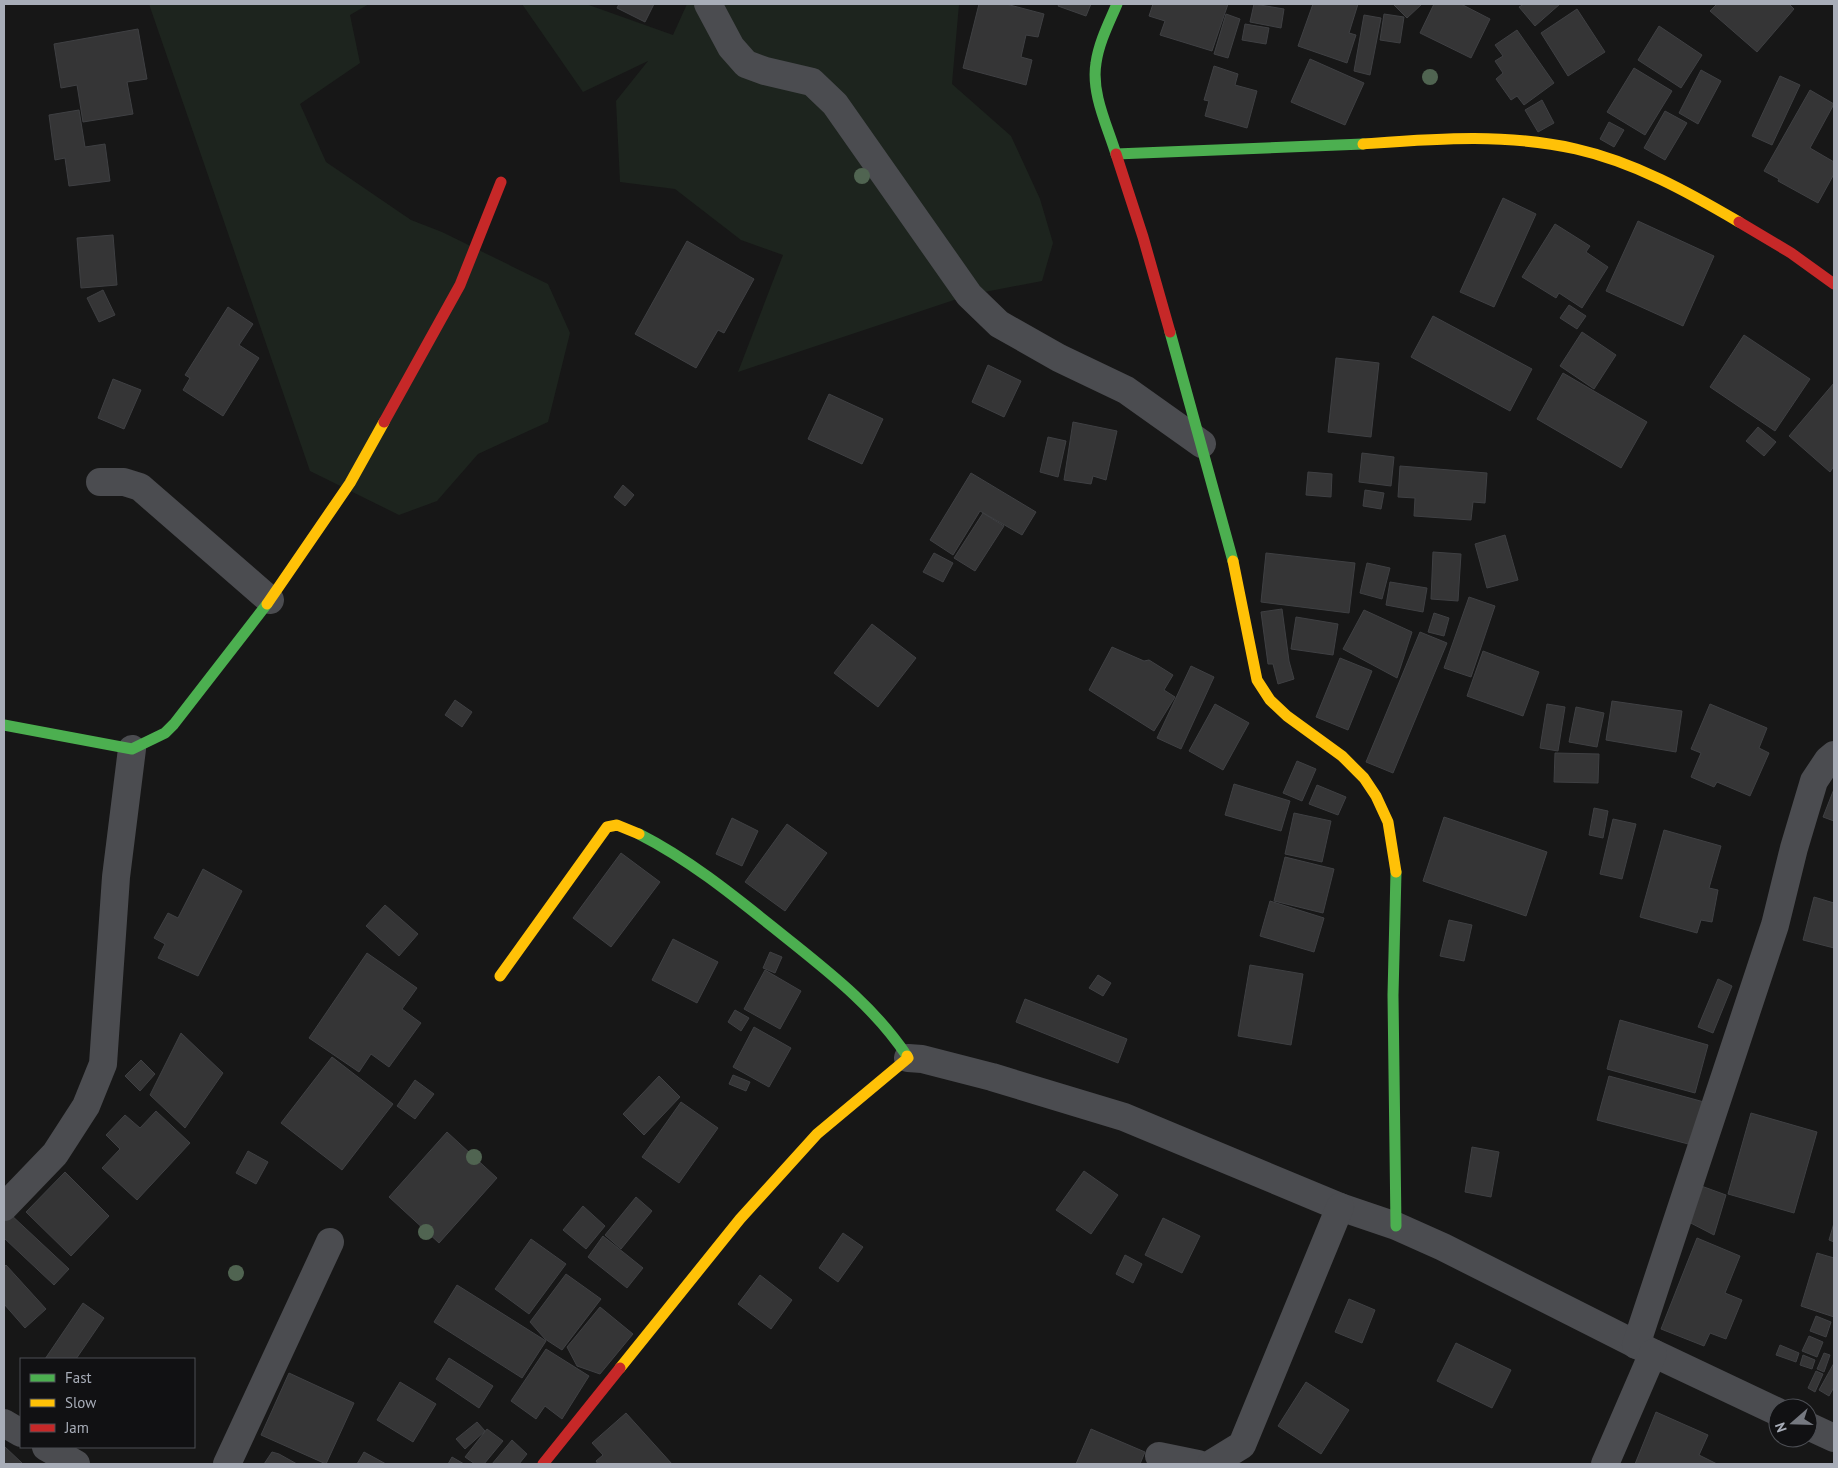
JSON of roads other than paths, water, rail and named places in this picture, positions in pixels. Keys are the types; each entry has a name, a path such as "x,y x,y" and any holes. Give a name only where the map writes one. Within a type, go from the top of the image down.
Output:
{"street":[{"path":"708,4 731,47 746,64 812,82 835,104 969,295 999,324 1059,358 1126,390 1202,444"},
{"path":"1117,4 1100,48 1095,71 1099,96 1143,237 1202,444 1238,582 1257,680 1270,700 1287,716 1342,756 1364,778 1376,796 1388,822 1397,880 1393,995 1396,1226"},
{"path":"1116,154 1284,149 1450,140 1552,144 1587,152 1643,171 1685,192 1804,261 1834,284"},
{"path":"4,725 132,749 165,733 174,724 270,600 350,483 436,332 463,278 501,182"},
{"path":"100,482 124,482 140,487 270,600"},
{"path":"4,1207 55,1154 86,1106 103,1064 116,878 132,749"},
{"path":"1605,1464 1645,1349 1776,925 1794,848 1814,781 1828,760 1834,755"},
{"path":"500,976 607,827 617,825 675,853 823,967 881,1019 908,1058"},
{"path":"543,1464 740,1219 817,1134 908,1058 922,1059 992,1077 1124,1117 1340,1207 1396,1226 1444,1247 1645,1349 1768,1407"},
{"path":"1211,1464 1242,1445 1340,1207"},
{"path":"226,1464 330,1242"},
{"path":"4,1422 20,1432"},
{"path":"1818,1431 1834,1438"},
{"path":"48,1448 76,1464"},
{"path":"1159,1456 1198,1464"}]}
